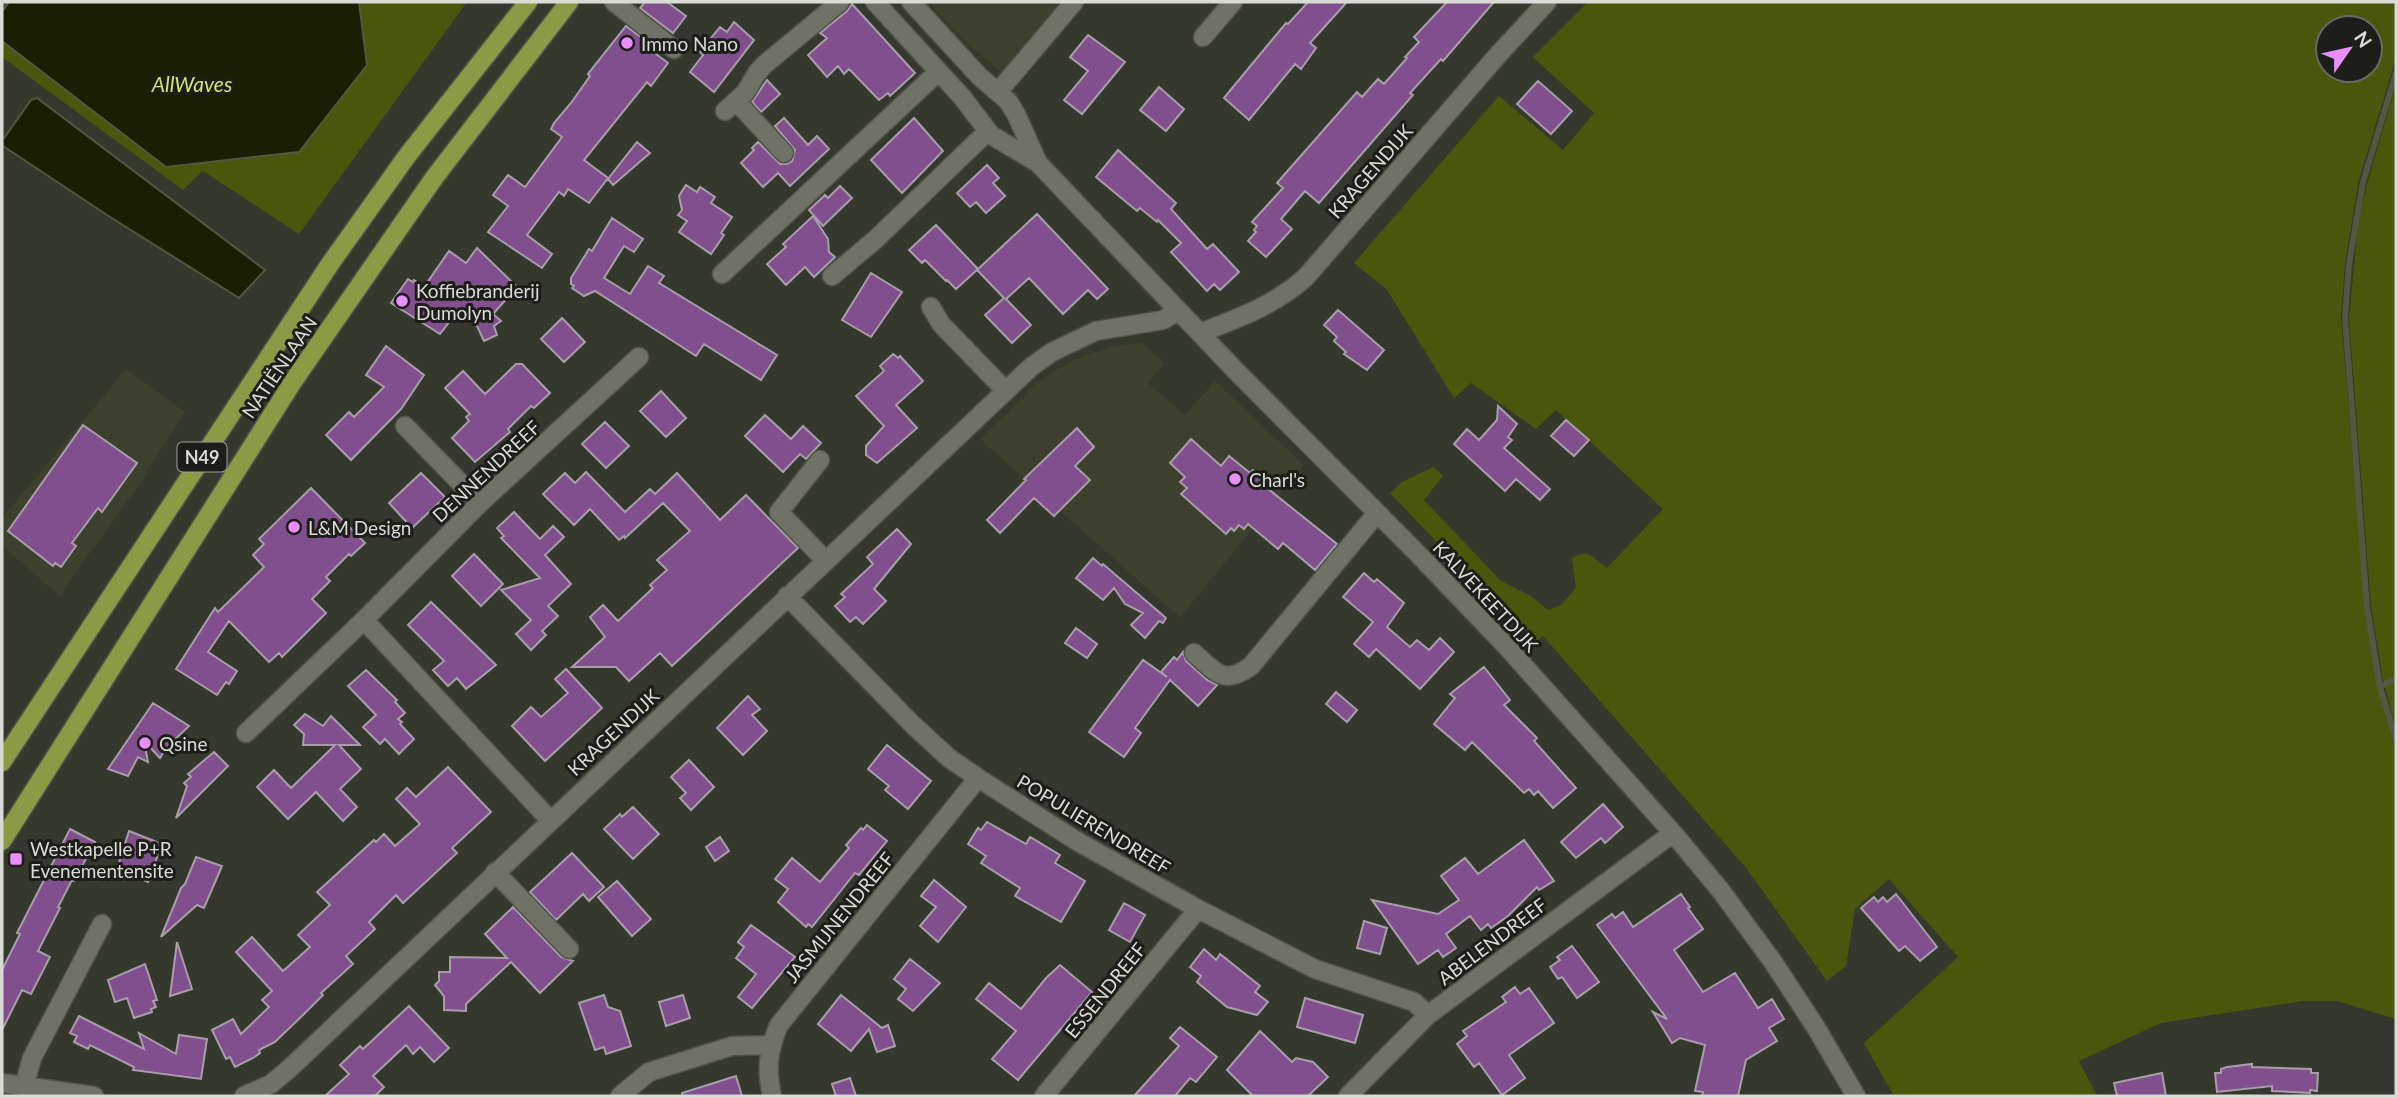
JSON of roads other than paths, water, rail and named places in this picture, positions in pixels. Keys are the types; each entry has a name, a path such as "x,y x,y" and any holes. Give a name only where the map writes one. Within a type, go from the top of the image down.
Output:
{"main road":[{"name":"NATIËNLAAN","path":"2,762 330,264 407,156 528,2"},
{"name":"NATIËNLAAN","path":"2,841 294,380 434,178 569,2"}],"street":[{"path":"614,2 674,49"},
{"path":"784,153 731,106 745,93 764,65 840,2"},
{"name":"KALVEKEETDIJK","path":"875,2 988,131 1038,163 1178,311 1499,639 1673,833 1721,891 1773,962 1856,1096"},
{"name":"KALVEKEETDIJK","path":"911,2 1016,114 1038,163"},
{"path":"998,92 1074,2"},
{"path":"1203,37 1233,2"},
{"name":"KRAGENDIJK","path":"1200,333 1268,306 1288,293 1306,276 1547,2"},
{"path":"722,274 938,72"},
{"path":"832,276 876,239 988,131"},
{"path":"931,307 941,324 1005,390"},
{"name":"KRAGENDIJK","path":"244,1096 271,1084 289,1069 1031,367 1052,352 1096,331 1163,320 1178,311"},
{"name":"DENNENDREEF","path":"246,733 364,620 480,503 639,357"},
{"path":"405,426 480,503"},
{"path":"820,460 779,512 825,560"},
{"path":"1194,653 1218,675 1229,677 1240,674 1251,666 1377,513"},
{"name":"POPULIERENDREEF","path":"787,596 913,725 949,758 978,778 1074,840 1198,909 1315,969 1415,1002 1427,1015"},
{"path":"364,620 550,820"},
{"name":"JASMIJNENDREEF","path":"772,1096 767,1069 770,1045 779,1025 978,778"},
{"name":"ABELENDREEF","path":"1348,1096 1427,1015 1673,833"},
{"path":"495,872 569,949"},
{"name":"ESSENDREEF","path":"1044,1096 1198,909"},
{"path":"24,1087 32,1058 102,924"},
{"path":"620,1096 649,1072 732,1046 770,1045"},
{"path":"2,1083 94,1096"}],"water":[{"name":"AllWaves","path":"9,2 359,2 367,65 299,152 166,167 2,41 2,12"},
{"path":"37,98 265,270 239,298 3,146 2,141 31,100"}],"waterway":[{"path":"2396,73 2363,182 2349,264 2345,317 2367,607 2380,687 2396,739"},
{"path":"2380,687 2396,678"}],"place":[{"name":"Immo Nano","path":"627,43"},
{"name":"Koffiebranderij Dumolyn","path":"402,301"},
{"name":"Charl's","path":"1235,479"},
{"name":"L&M Design","path":"294,527"},
{"name":"Qsine","path":"145,743"},
{"name":"Westkapelle P+R Evenementensite","path":"16,859"}]}
